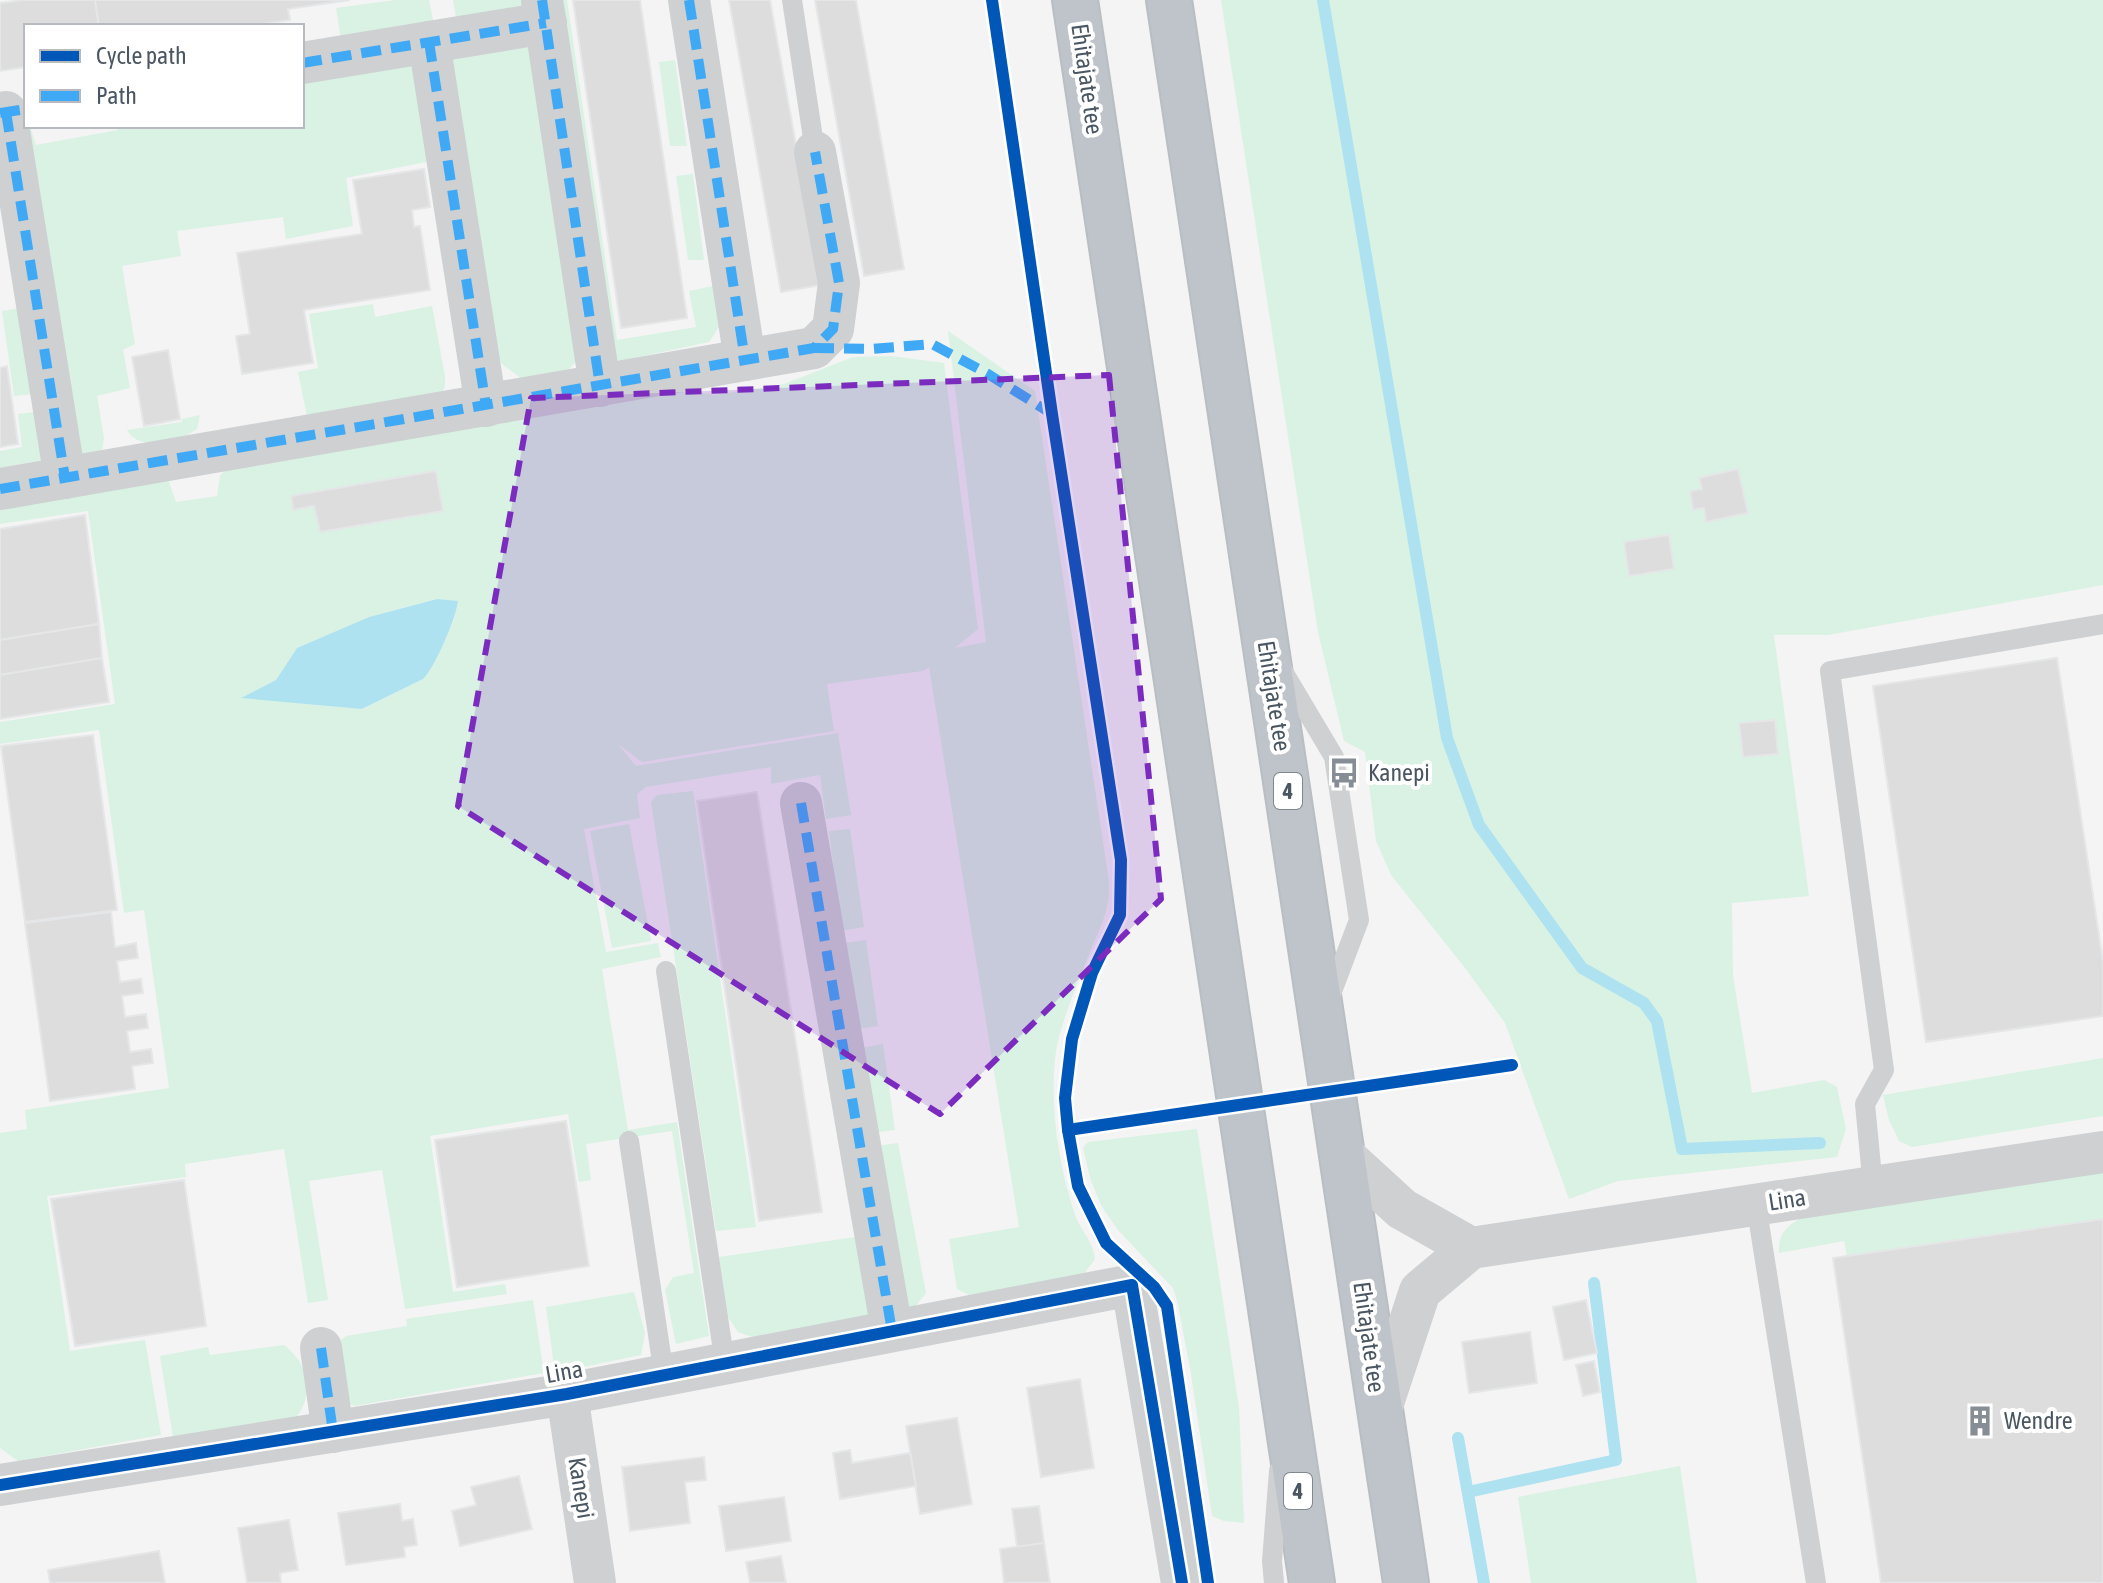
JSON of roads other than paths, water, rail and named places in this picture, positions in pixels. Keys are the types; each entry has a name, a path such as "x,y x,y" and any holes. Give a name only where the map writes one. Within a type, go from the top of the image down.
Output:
{"highway":[{"name":"Ehitajate tee","path":"1075,0 1312,1583"},
{"name":"Ehitajate tee","path":"1169,0 1406,1583"}],"street":[{"path":"689,0 745,360"},
{"path":"304,63 429,42 544,11 600,386"},
{"path":"429,42 486,406"},
{"path":"11,112 65,478"},
{"path":"0,489 814,348 833,329 839,283 814,145"},
{"path":"801,803 892,1331"},
{"name":"Lina","path":"1471,1248 2103,1152"},
{"path":"1343,1155 1402,1209 1471,1248 1420,1291 1380,1412"},
{"name":"Lina","path":"0,1485 567,1394 1132,1285 1182,1583"},
{"path":"321,1348 333,1432"},
{"name":"Kanepi","path":"567,1394 595,1583"}],"lane":[{"path":"792,0 814,145"},
{"path":"1873,1187 1865,1104 1884,1070 1830,671 2103,624"},
{"path":"666,971 725,1364"},
{"path":"629,1141 664,1375"},
{"path":"1756,1204 1816,1583"},
{"path":"1274,1583 1272,1561 1284,1399"}],"water":[{"path":"437,599 458,601 444,642 423,679 362,709 241,698 276,680 297,648 369,617"}],"waterway":[{"path":"1323,0 1447,738 1479,825 1582,968 1644,1003 1657,1021 1682,1149 1820,1143"},
{"path":"1468,1492 1616,1460 1594,1283"},
{"path":"1458,1438 1484,1583"}],"place":[{"name":"Kanepi","path":"1344,773"},
{"name":"Wendre","path":"1980,1421"}]}
